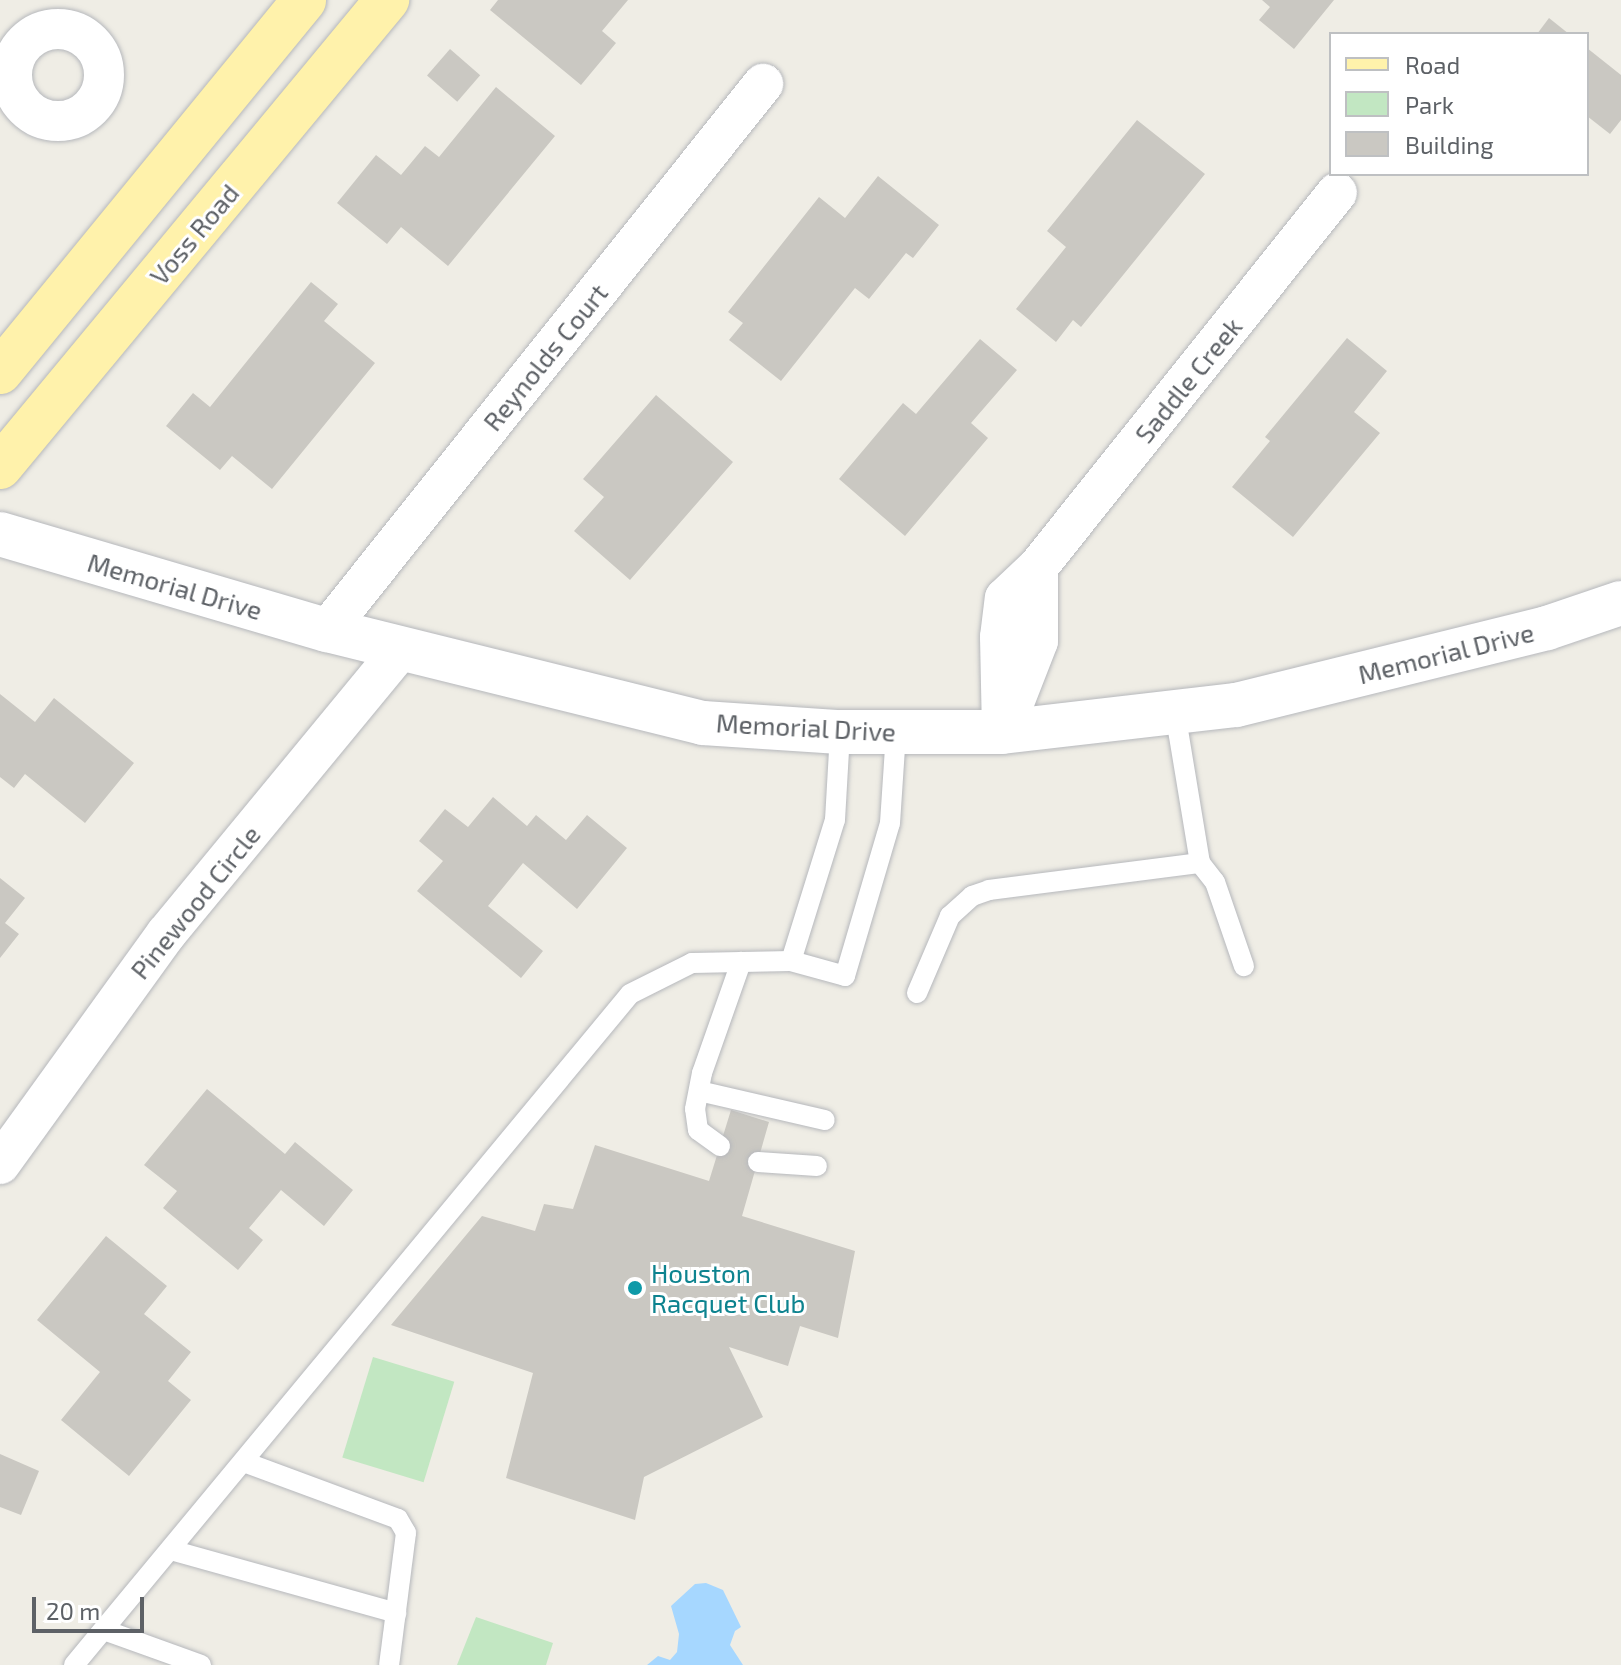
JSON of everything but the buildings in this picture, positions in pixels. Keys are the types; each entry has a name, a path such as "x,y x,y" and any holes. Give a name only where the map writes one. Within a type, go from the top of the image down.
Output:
{"main road":[{"path":"0,372 304,0"},
{"name":"Voss Road","path":"0,467 387,0"}],"street":[{"name":"Reynolds Court","path":"327,630 763,84"},
{"name":"Saddle Creek","path":"1002,732 1000,637 1005,598 1038,567 1337,193"},
{"name":"Memorial Drive","path":"0,534 327,630 703,723 840,732 1002,732 1251,701 1547,628 1621,603"},
{"name":"Pinewood Circle","path":"0,1164 166,934 402,648"}],"lane":[{"path":"1175,712 1200,863 1215,882 1244,966"},
{"path":"791,961 835,820 840,732"},
{"path":"74,1665 630,994 692,963 791,961 845,976 890,823 896,732"},
{"path":"917,993 950,916 972,896 989,890 1200,863"},
{"path":"720,1146 698,1130 695,1109 741,962"},
{"path":"699,1091 825,1120"},
{"path":"758,1162 817,1166"},
{"path":"244,1462 398,1519 406,1533 389,1665"},
{"path":"171,1550 396,1613"},
{"path":"104,1630 201,1665"}],"green space":[{"path":"373,1357 454,1382 424,1482 342,1457"},
{"path":"476,1617 553,1643 546,1665 457,1665"}],"water":[{"path":"706,1583 723,1590 741,1627 735,1631 730,1645 743,1665 647,1665 658,1656 670,1660 677,1652 679,1634 671,1606 695,1584"}],"place":[{"name":"Houston Racquet Club","path":"635,1288"}]}
